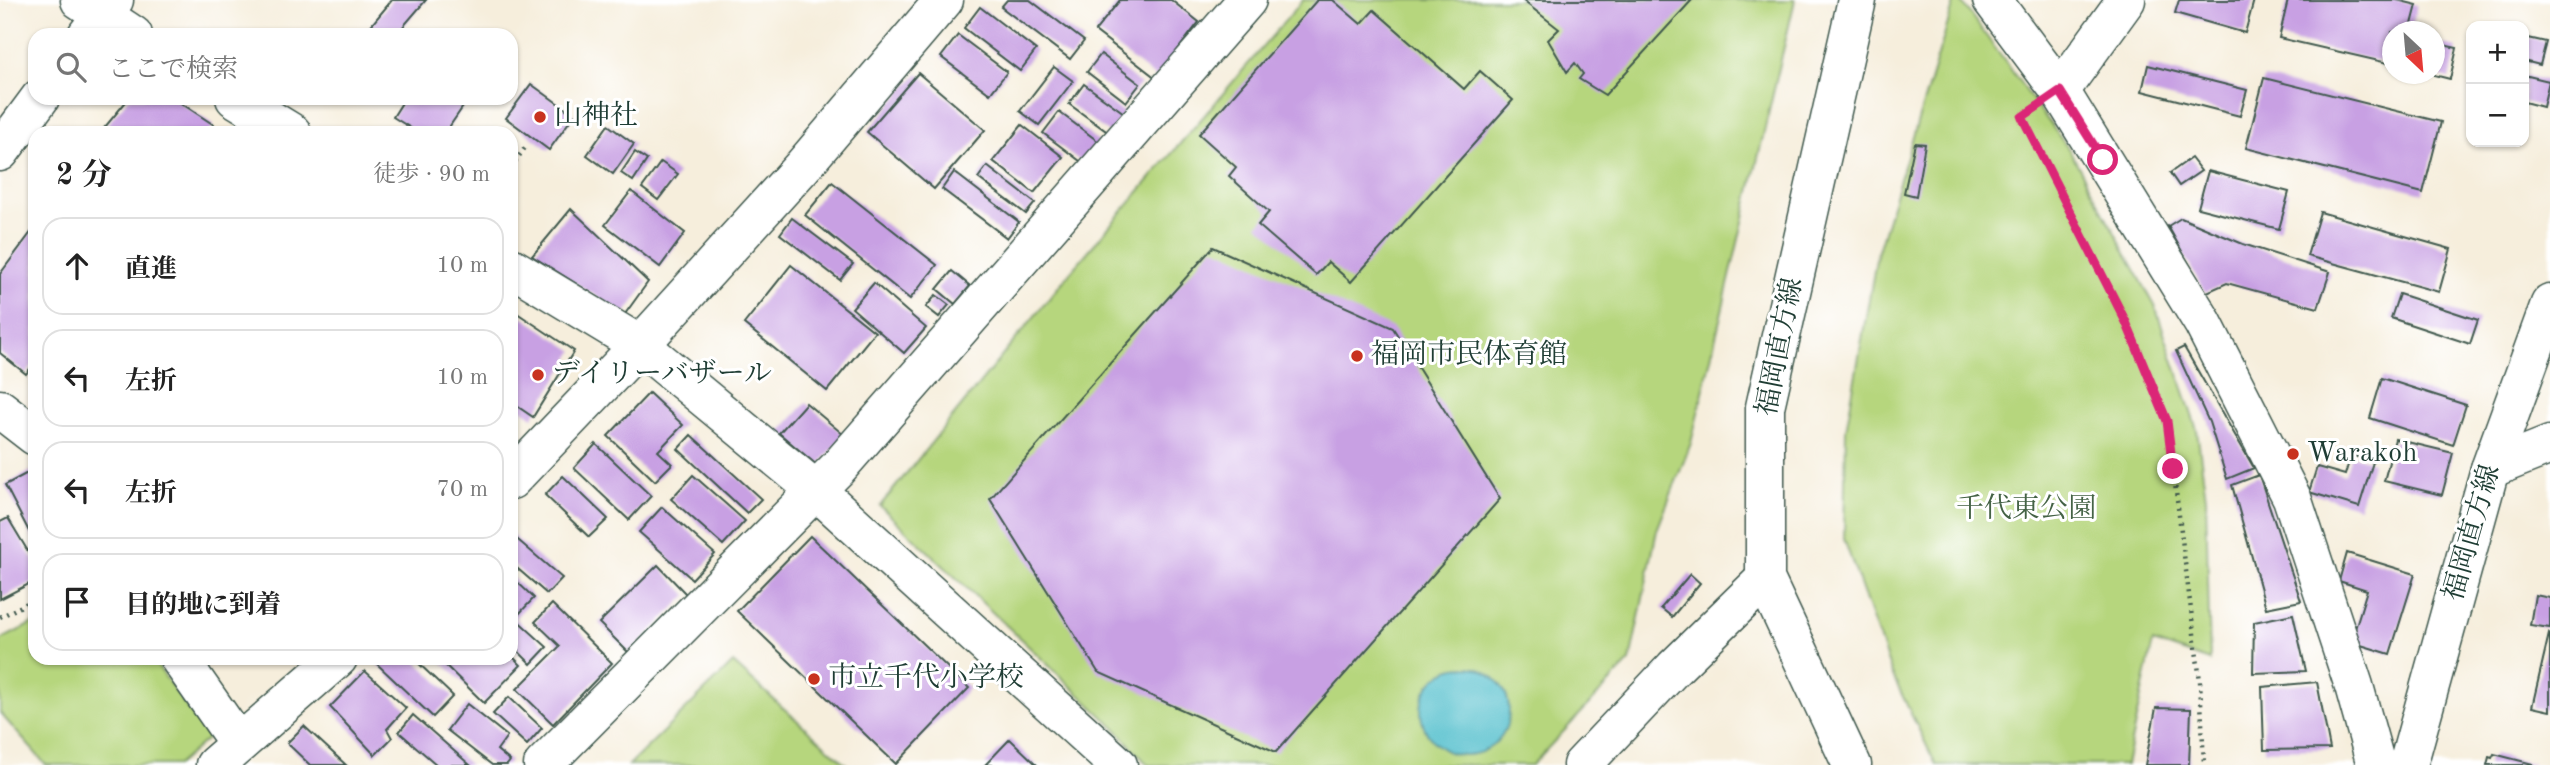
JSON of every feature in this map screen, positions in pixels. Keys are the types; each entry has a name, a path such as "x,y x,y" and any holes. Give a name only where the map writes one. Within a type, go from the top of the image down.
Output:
{"street":[{"path":"518,473 640,345 802,167 944,0"},
{"path":"544,765 817,491 1246,0"},
{"name":"福岡直方線","path":"1852,765 1765,579 1765,407 1857,0"},
{"path":"1992,0 2060,91 2203,323 2292,498 2354,686 2376,765"},
{"path":"2060,91 2126,0"},
{"path":"0,152 35,105"},
{"path":"246,105 281,126"},
{"path":"518,271 640,345 817,491 1118,765"},
{"name":"福岡直方線","path":"2408,765 2490,469 2550,304"},
{"path":"0,409 28,431"},
{"path":"2490,469 2550,445"},
{"path":"1581,765 1674,668 1765,579"},
{"path":"182,665 227,754 330,665"}],"path":[{"path":"2060,91 2022,117 2126,322 2167,421 2200,681 2204,765"},
{"path":"518,157 527,145"},
{"path":"0,617 28,603"}],"green space":[{"name":"福岡市民体育館","path":"1303,0 1795,0 1691,443 1657,530 1630,661 1532,765 1148,765 1115,728 880,506 1073,269"},
{"name":"千代東公園","path":"1955,0 1960,0 2070,151 2155,306 2197,430 2206,498 2210,661 2153,642 2126,765 1936,765 1892,674 1844,539 1846,430 1877,254"},
{"path":"28,626 28,665 157,665 208,738 177,765 46,765 0,713 0,640"},
{"path":"733,663 847,765 629,765"}],"water":[{"path":"1465,667 1482,670 1496,680 1506,694 1509,711 1506,728 1496,742 1482,752 1465,755 1448,752 1434,742 1424,728 1421,711 1424,694 1434,680 1448,670"}],"building":[{"path":"392,0 426,0 402,28 369,28"},
{"path":"1007,0 1030,0 1084,41 1070,59 1001,7"},
{"path":"1120,0 1171,0 1199,22 1156,78 1095,31"},
{"path":"1317,0 1333,0 1361,24 1374,10 1464,89 1480,71 1513,100 1351,282 1328,262 1316,275 1258,225 1269,212 1229,176 1236,167 1199,134"},
{"path":"1522,0 1692,0 1605,95 1579,79 1583,74 1575,63 1567,72 1548,40 1559,29"},
{"path":"2179,0 2254,0 2245,33 2175,13"},
{"path":"2288,0 2397,0 2417,5 2413,21 2382,21 2382,62 2279,38"},
{"path":"980,7 1036,50 1020,71 964,28"},
{"path":"958,35 1007,72 990,94 941,57"},
{"path":"2529,38 2546,42 2540,65 2529,62"},
{"path":"2445,45 2457,48 2450,79 2445,78"},
{"path":"1101,54 1140,84 1126,102 1087,72"},
{"path":"2148,65 2247,90 2240,116 2142,91"},
{"path":"1054,67 1073,81 1039,125 1020,111"},
{"path":"918,73 985,130 934,189 867,132"},
{"path":"2529,76 2549,81 2543,107 2529,103"},
{"path":"2264,78 2441,122 2423,193 2246,148"},
{"name":"山神社","path":"531,84 574,115 549,150 506,118"},
{"path":"1084,84 1124,113 1109,133 1069,104"},
{"path":"123,105 184,105 214,125 213,126 106,126"},
{"path":"401,105 464,105 450,126 408,126 393,117"},
{"path":"1059,112 1099,142 1084,164 1043,133"},
{"path":"608,125 634,144 613,174 587,155"},
{"path":"1022,125 1063,157 1034,193 993,161"},
{"path":"1915,143 1925,144 1916,196 1904,193"},
{"path":"635,152 647,160 633,181 621,173"},
{"path":"2191,158 2201,171 2179,186 2170,173"},
{"path":"661,162 678,174 658,200 642,188"},
{"path":"987,166 1035,203 1026,214 978,178"},
{"path":"2208,171 2289,192 2279,229 2198,208"},
{"path":"954,172 1019,222 1007,238 942,189"},
{"path":"832,182 937,265 910,299 805,215"},
{"path":"631,191 685,233 660,267 605,225"},
{"path":"571,209 648,282 625,314 532,256"},
{"path":"2320,212 2451,249 2439,292 2307,256"},
{"path":"792,218 853,264 840,280 780,234"},
{"path":"2181,218 2243,244 2330,272 2318,308 2227,283 2205,293 2168,226"},
{"path":"28,236 26,374 0,353 0,274"},
{"path":"1213,247 1393,328 1500,499 1276,752 1098,672 990,499"},
{"path":"791,265 875,332 827,391 744,324"},
{"path":"952,271 970,286 955,304 937,289"},
{"path":"874,283 926,328 904,353 852,308"},
{"path":"2399,294 2478,320 2470,344 2391,318"},
{"path":"936,295 949,305 939,317 926,307"},
{"path":"518,314 574,351 533,417 518,407"},
{"path":"2184,347 2254,468 2227,479 2209,422 2176,351"},
{"path":"2382,378 2466,405 2453,445 2370,418"},
{"path":"649,393 683,425 658,451 672,464 655,481 608,436"},
{"path":"806,403 844,435 818,466 779,433"},
{"path":"691,435 761,499 747,513 678,449"},
{"path":"2395,439 2453,453 2442,495 2384,481"},
{"path":"596,444 651,496 629,520 574,468"},
{"path":"2351,455 2373,462 2359,507 2309,492 2317,467 2345,475"},
{"path":"28,473 28,529 5,485"},
{"path":"693,475 745,521 723,545 671,499"},
{"path":"2259,475 2301,601 2266,608 2232,485"},
{"path":"563,476 608,519 589,537 545,495"},
{"path":"662,507 715,554 692,579 639,532"},
{"path":"8,518 28,551 28,585 0,599 0,522"},
{"path":"810,536 969,688 896,764 737,611"},
{"path":"518,540 562,578 547,594 518,569"},
{"path":"2347,553 2415,574 2390,654 2351,642 2367,590 2339,581"},
{"path":"658,565 687,595 629,653 599,623"},
{"path":"1690,574 1700,583 1672,617 1661,608"},
{"path":"518,583 534,598 518,615"},
{"path":"2535,595 2550,598 2550,628 2530,625"},
{"path":"552,604 612,663 553,724 517,689 560,646 535,622"},
{"path":"2293,614 2306,671 2253,673 2254,622"},
{"path":"518,621 547,647 531,664 518,651"},
{"path":"2550,635 2550,711 2532,707"},
{"path":"518,662 521,665 484,703 445,665 518,665"},
{"path":"378,665 420,665 453,696 433,717"},
{"path":"365,671 406,708 387,729 392,738 375,755 330,707"},
{"path":"2317,682 2330,749 2264,750 2262,687"},
{"path":"509,697 542,728 527,745 493,714"},
{"path":"467,704 507,736 497,750 510,761 507,765 492,765 447,730"},
{"path":"2156,708 2191,709 2189,765 2145,765"},
{"path":"413,715 470,765 437,765 399,732"},
{"path":"304,726 346,765 310,765 287,743"},
{"path":"1010,739 1037,765 985,765"},
{"path":"2494,754 2533,765 2487,765 2489,757 2492,758"}],"place":[{"name":"山神社","path":"540,117"},
{"name":"福岡市民体育館","path":"1357,356"},
{"name":"デイリーバザール","path":"538,375"},
{"name":"Warakoh","path":"2293,454"},
{"name":"市立千代小学校","path":"814,679"}],"route":[{"path":"2103,160 2060,91 2022,117 2126,322 2167,421 2173,469"}]}
